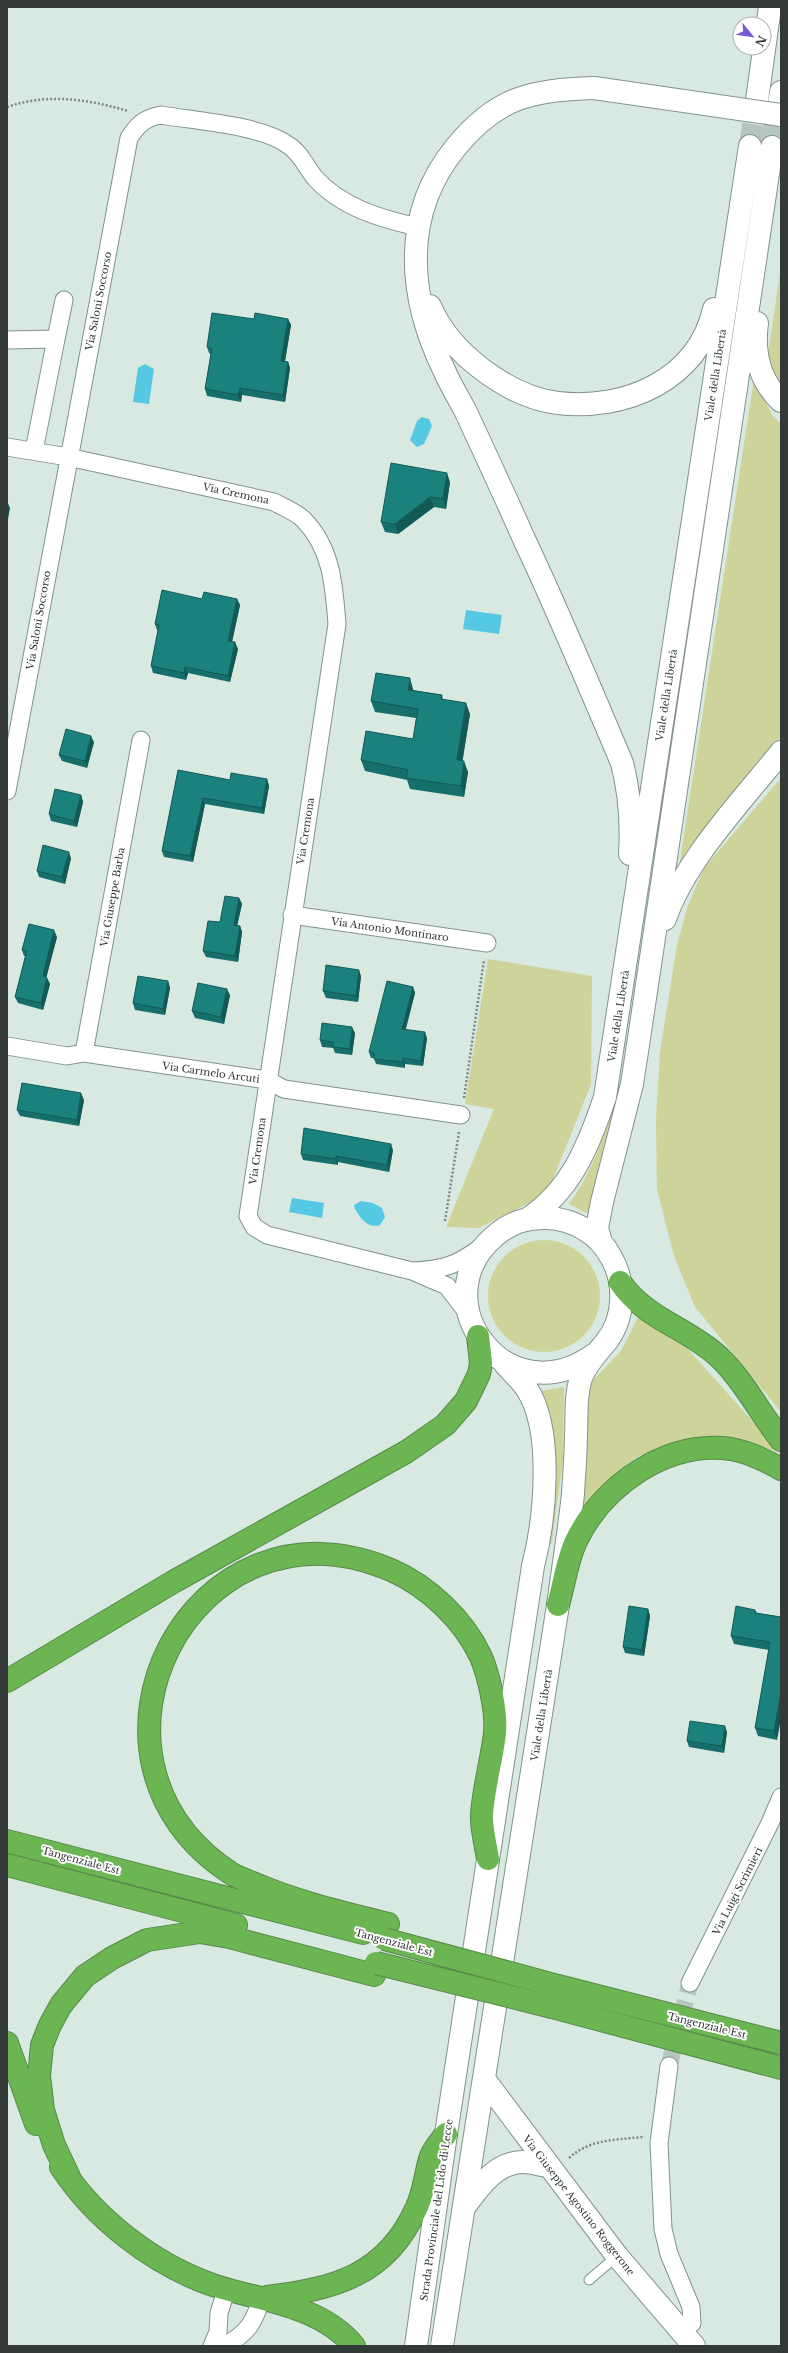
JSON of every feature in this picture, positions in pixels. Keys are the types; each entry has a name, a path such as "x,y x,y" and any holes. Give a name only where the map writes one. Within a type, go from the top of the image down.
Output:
{"highway":[{"path":"620,1282 642,1306 696,1340 719,1357 744,1387 781,1440"},
{"path":"7,1680 173,1582 406,1452 445,1425 466,1401 479,1374 481,1363 478,1336"},
{"path":"558,1605 576,1541 593,1514 615,1489 640,1469 669,1456 702,1448 731,1449 758,1456 781,1469"},
{"path":"386,1931 293,1899 234,1875 202,1852 177,1824 164,1800 154,1774 148,1740 150,1701 163,1660 180,1630 208,1594 234,1575 270,1559 306,1553 342,1554 377,1564 408,1577 436,1599 460,1624 481,1658 492,1699 495,1730 482,1815 488,1859"},
{"name":"Tangenziale Est","path":"7,1841 386,1931 452,1944 514,1976 781,2043"},
{"path":"7,1865 375,1969 442,1992 509,1997 781,2068"},
{"path":"70,2179 54,2144 44,2110 39,2076 42,2045 61,2005 86,1976 112,1958 147,1940 200,1932 375,1969"},
{"path":"7,2043 40,2135 70,2179 113,2226 143,2248 184,2272 211,2284 262,2298 326,2322 354,2346"},
{"path":"262,2298 333,2286 365,2271 401,2238 417,2209 425,2184 430,2158 446,2134"}],"main road":[{"path":"757,100 770,7"},
{"path":"614,1044 631,832 630,796 622,763 534,559 463,407 443,369 430,337 417,275 415,246 419,215 430,186 447,157 470,130 494,110 523,96 556,89 594,88 780,104"},
{"name":"Viale della Libertà","path":"417,275 432,310 448,336 483,371 506,385 557,403 586,404 617,401 647,390 673,375 691,359 703,342 711,322 750,146 605,1097 584,1153 570,1178 553,1200 526,1220 502,1231 489,1241 474,1261 470,1274 467,1301 469,1314 478,1336 527,1390 537,1409 543,1445 544,1489 542,1528 533,1566 455,2074"},
{"name":"Viale della Libertà","path":"601,1242 597,1228 602,1202 632,1084 772,147 755,339 757,362 763,377 781,402"},
{"path":"648,980 657,941 670,904 690,868 781,752"},
{"name":"Viale della Libertà","path":"484,2079 558,1605 573,1492 577,1400 581,1378 595,1354 607,1340 616,1325 621,1308 620,1282 611,1256 601,1242 591,1233 567,1221 540,1218 526,1220"},
{"name":"Viale della Libertà","path":"499,1359 520,1369 542,1373 560,1371 576,1366 595,1354"},
{"path":"442,2346 484,2079 455,2074"},
{"name":"Strada Provinciale del Lido di Lecce","path":"416,2346 455,2074"},
{"name":"Via Giuseppe Agostino Roggerone","path":"484,2079 616,2256 688,2338"},
{"path":"464,2209 483,2183 501,2168 522,2162 548,2166"}],"street":[{"path":"147,118 161,115 257,132 276,138 290,145 328,190 378,218 418,228"},
{"name":"Via Saloni Soccorso","path":"7,791 68,457 129,138 138,125 147,118"},
{"path":"34,451 64,300"},
{"path":"7,340 56,340"},
{"name":"Via Cremona","path":"7,447 68,457 274,502 303,519 323,546 333,575 337,624 266,1080 248,1216 254,1227 267,1235 412,1271 447,1286 469,1314"},
{"name":"Via Giuseppe Barba","path":"84,1053 141,740"},
{"name":"Via Antonio Montinaro","path":"292,915 487,942"},
{"name":"Via Carmelo Arcuti","path":"7,1046 67,1056 84,1053 266,1080 284,1088 461,1115"},
{"name":"Via Cremona","path":"412,1271 440,1270 456,1264 489,1241"},
{"name":"Via Luigi Scrimieri","path":"690,1983 770,1823 781,1797"},
{"path":"669,2066 659,2143 663,2229 669,2254 691,2307 692,2323 688,2338"},
{"path":"212,2346 218,2332 219,2313 227,2288"},
{"path":"224,2346 241,2337 256,2318 262,2298"}],"lane":[{"path":"589,2280 616,2256"}],"path":[{"path":"7,107 26,100 67,98 113,107 147,118"},
{"path":"445,1221 487,942"},
{"path":"548,2166 565,2161 580,2148 598,2142 644,2136 662,2122"}],"green space":[{"path":"781,266 781,386 777,381 768,355"},
{"path":"754,379 772,415 781,424 781,737 747,777 678,874"},
{"path":"781,778 781,1412 695,1307 674,1256 657,1189 656,1119 660,1052 677,945 687,908 704,868"},
{"path":"488,959 592,976 591,1084 547,1194 479,1228 446,1227 494,1109 465,1104"},
{"path":"618,1093 621,1094 591,1212 588,1214 569,1204 578,1191 592,1164"},
{"path":"544,1240 555,1241 565,1245 575,1250 583,1257 590,1265 595,1275 599,1285 599,1307 595,1317 590,1327 583,1335 575,1342 565,1347 555,1351 544,1352 533,1351 523,1347 513,1342 505,1335 498,1327 493,1317 489,1307 488,1296 489,1285 493,1275 498,1265 505,1257 513,1250 523,1245 533,1241"},
{"path":"638,1317 686,1347 781,1453 736,1441 706,1439 675,1444 646,1453 630,1462 607,1483 579,1516 589,1384 621,1351"},
{"path":"564,1387 563,1459 552,1543 550,1544 552,1505 538,1393 540,1391"}],"water":[{"path":"145,364 154,369 149,404 133,402 138,368"},
{"path":"422,417 429,419 432,426 424,444 417,447 410,440 417,421"},
{"path":"466,610 502,615 499,634 463,629"},
{"path":"292,1198 324,1203 322,1218 289,1212"},
{"path":"361,1201 373,1203 382,1208 385,1217 380,1225 375,1226 368,1224 362,1219 354,1205"}],"building":[{"path":"212,313 254,319 255,313 288,319 281,361 288,362 283,395 240,388 238,395 205,389 212,348 207,347"},
{"path":"391,463 447,473 443,499 430,497 395,524 381,522"},
{"path":"162,590 202,599 204,592 237,599 228,641 235,642 228,676 185,667 184,673 151,666 159,625 155,624"},
{"path":"376,673 410,678 408,690 442,695 441,699 466,703 457,760 464,761 461,786 406,778 408,770 361,760 366,731 413,739 418,709 371,701"},
{"path":"66,729 91,736 85,761 59,755"},
{"path":"178,770 230,780 231,773 267,779 262,808 203,798 190,856 162,851"},
{"path":"55,789 81,795 74,821 49,814"},
{"path":"43,845 69,852 62,877 37,871"},
{"path":"225,896 239,898 234,925 240,926 235,956 203,951 208,921 220,922"},
{"path":"29,924 54,930 43,976 47,978 41,1003 15,997 27,951 22,950"},
{"path":"326,965 359,970 356,996 323,991"},
{"path":"138,976 168,981 163,1009 133,1003"},
{"path":"387,981 413,987 402,1029 425,1032 421,1061 403,1058 403,1062 374,1059 374,1053 369,1052"},
{"path":"198,983 227,989 221,1017 192,1011"},
{"path":"322,1023 352,1027 350,1049 333,1047 333,1042 320,1040"},
{"path":"22,1083 81,1093 77,1120 17,1110"},
{"path":"304,1128 391,1144 387,1165 336,1156 336,1159 301,1154"},
{"path":"629,1606 648,1609 642,1650 623,1647"},
{"path":"736,1606 755,1610 755,1613 781,1617 781,1692 774,1731 755,1728 770,1642 731,1636"},
{"path":"690,1721 725,1726 722,1746 687,1741"}],"tunnel":[{"path":"750,146 757,100"},
{"path":"772,147 779,104"},
{"path":"669,2066 690,1983"}]}
